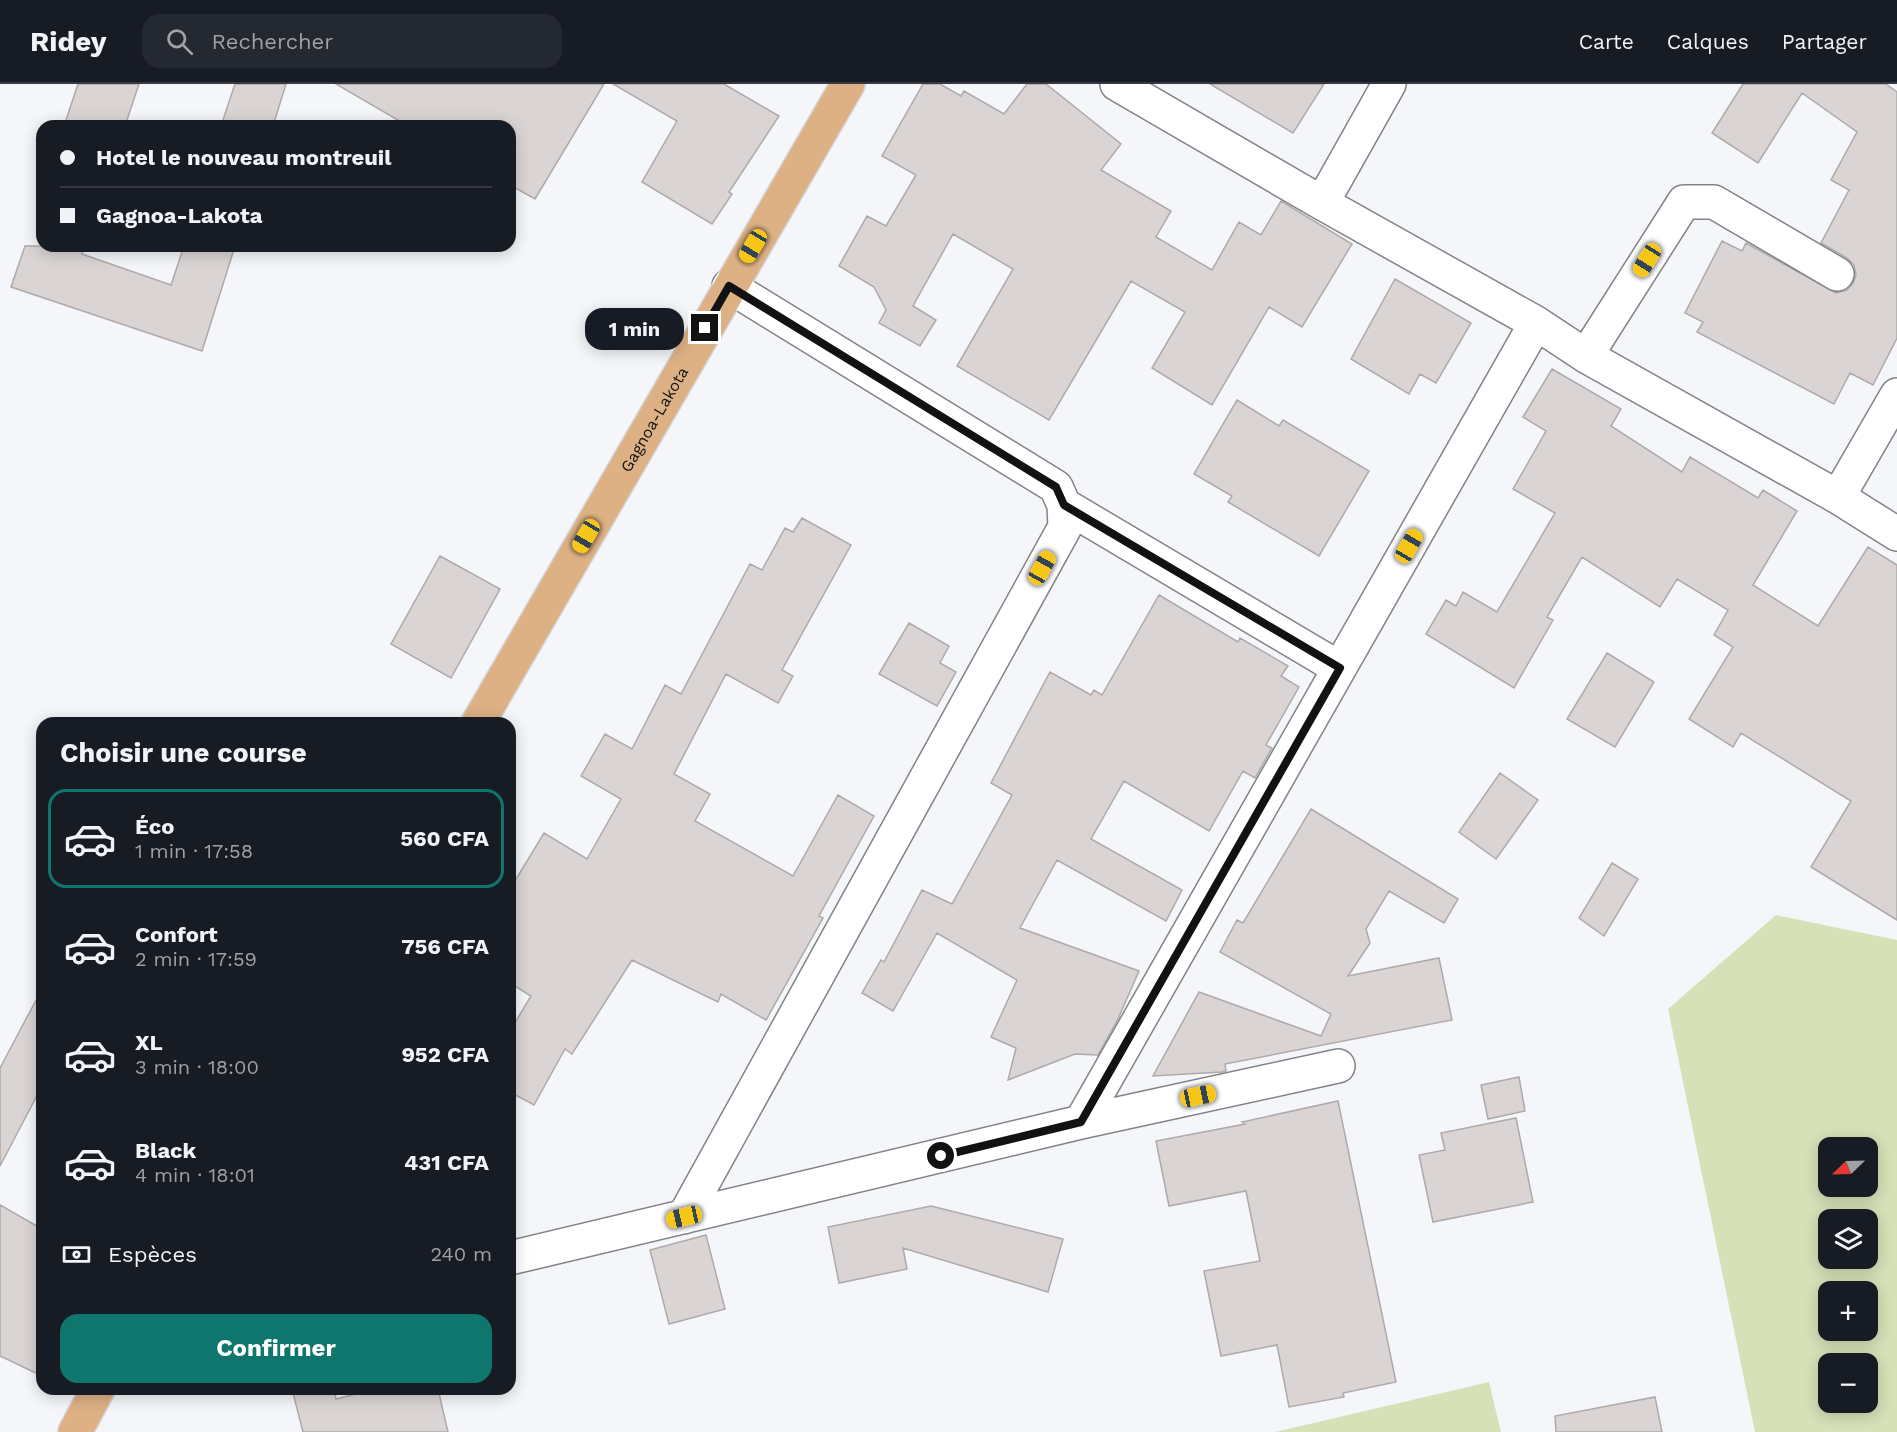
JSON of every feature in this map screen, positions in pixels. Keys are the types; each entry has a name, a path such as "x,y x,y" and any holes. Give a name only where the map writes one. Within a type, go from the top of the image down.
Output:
{"main road":[{"name":"Gagnoa-Lakota","path":"481,717 848,84"},
{"path":"75,1432 95,1395"}],"street":[{"path":"1117,84 1322,203 1536,322 1586,356 1838,497 1897,534"},
{"path":"1322,203 1389,84"},
{"path":"1586,356 1684,202 1714,202 1837,274"},
{"path":"684,1217 1065,527 1064,505 1056,487 729,286"},
{"path":"1081,1122 1536,322"},
{"path":"1838,497 1897,395"},
{"path":"1064,505 1340,668"},
{"path":"516,1257 1081,1122 1338,1066"}],"green space":[{"path":"1776,915 1897,940 1897,1432 1755,1432 1668,1009"},
{"path":"1489,1382 1501,1432 1275,1432"}],"building":[{"path":"78,84 139,84 127,120 66,120"},
{"path":"235,84 286,84 275,120 223,120"},
{"path":"336,84 604,84 535,199 516,188 516,120 398,120"},
{"path":"613,84 724,84 779,116 729,192 732,194 712,224 642,182 677,121"},
{"path":"923,84 940,84 961,96 964,91 1004,114 1027,84 1046,84 1121,144 1101,170 1171,211 1156,237 1212,270 1239,222 1261,235 1281,201 1352,244 1302,327 1269,307 1212,405 1152,368 1185,312 1131,281 1049,420 957,366 1013,269 953,234 913,306 936,320 920,346 879,323 886,310 874,287 839,266 867,216 886,226 916,175 882,156"},
{"path":"1210,84 1324,84 1293,133"},
{"path":"1743,84 1886,84 1897,92 1897,338 1873,385 1850,373 1834,404 1697,332 1703,322 1685,313 1722,241 1742,251 1746,243 1836,293 1847,290 1856,275 1854,265 1847,258 1821,243 1849,190 1831,180 1857,132 1802,93 1758,163 1712,133"},
{"path":"25,246 36,246 36,252 83,252 82,254 171,285 182,252 233,252 202,351 11,287"},
{"path":"1395,279 1471,323 1436,383 1420,374 1409,394 1351,359"},
{"path":"1552,369 1621,409 1611,426 1682,472 1690,457 1758,498 1763,490 1797,511 1753,585 1818,626 1868,547 1897,565 1897,920 1811,867 1851,801 1741,733 1733,747 1689,719 1733,647 1714,635 1728,610 1677,579 1660,607 1582,557 1547,617 1553,620 1514,688 1426,634 1446,600 1456,606 1463,592 1497,612 1555,513 1513,489 1546,431 1523,417"},
{"path":"1237,400 1279,426 1283,420 1369,471 1319,556 1228,502 1232,496 1194,474"},
{"path":"802,518 851,545 782,670 793,676 778,703 726,674 674,774 710,794 695,821 793,876 838,795 874,816 819,916 823,918 766,1020 721,994 718,1002 632,960 572,1054 565,1049 534,1105 516,1095 516,1021 531,996 516,987 516,879 544,833 587,859 621,799 581,776 605,734 632,749 665,685 681,694 750,564 762,570 785,528 793,532"},
{"path":"440,556 500,589 451,678 391,644"},
{"path":"1159,595 1238,642 1240,638 1288,666 1281,676 1299,687 1266,745 1272,748 1255,778 1243,771 1209,831 1124,781 1091,839 1182,890 1166,921 1057,860 1020,928 1139,971 1118,1019 1098,1055 1075,1054 1008,1080 1016,1048 991,1037 1017,980 937,933 893,1011 862,993 881,960 884,962 922,890 952,904 1012,795 991,783 1050,672 1091,695 1094,690 1102,695"},
{"path":"909,623 949,646 940,663 956,672 937,706 879,674"},
{"path":"1607,653 1654,682 1615,747 1567,719"},
{"path":"1500,773 1538,800 1496,859 1459,832"},
{"path":"1311,809 1458,899 1444,923 1389,891 1366,929 1370,943 1348,976 1439,958 1452,1020 1225,1064 1226,1071 1222,1072 1153,1076 1199,992 1321,1036 1331,1014 1220,952 1237,920 1243,923"},
{"path":"1612,863 1638,879 1604,936 1579,918"},
{"path":"36,1000 36,1097 0,1166 0,1068"},
{"path":"1519,1077 1525,1111 1488,1119 1481,1085"},
{"path":"1338,1101 1396,1382 1343,1393 1344,1397 1289,1407 1277,1345 1221,1356 1204,1271 1260,1261 1246,1191 1169,1206 1156,1141 1245,1124 1242,1122"},
{"path":"1516,1118 1533,1202 1433,1222 1419,1155 1445,1150 1441,1133"},
{"path":"0,1205 36,1226 36,1373 0,1356"},
{"path":"931,1206 1063,1239 1048,1292 903,1248 907,1269 839,1283 828,1227"},
{"path":"706,1235 725,1309 669,1324 650,1250"},
{"path":"294,1395 335,1395 336,1399 352,1395 439,1395 448,1432 303,1432"},
{"path":"1655,1397 1662,1432 1556,1432 1555,1416"}],"route":[{"path":"705,328 729,286 1056,487 1064,505 1340,668 1081,1122 941,1156"}]}
